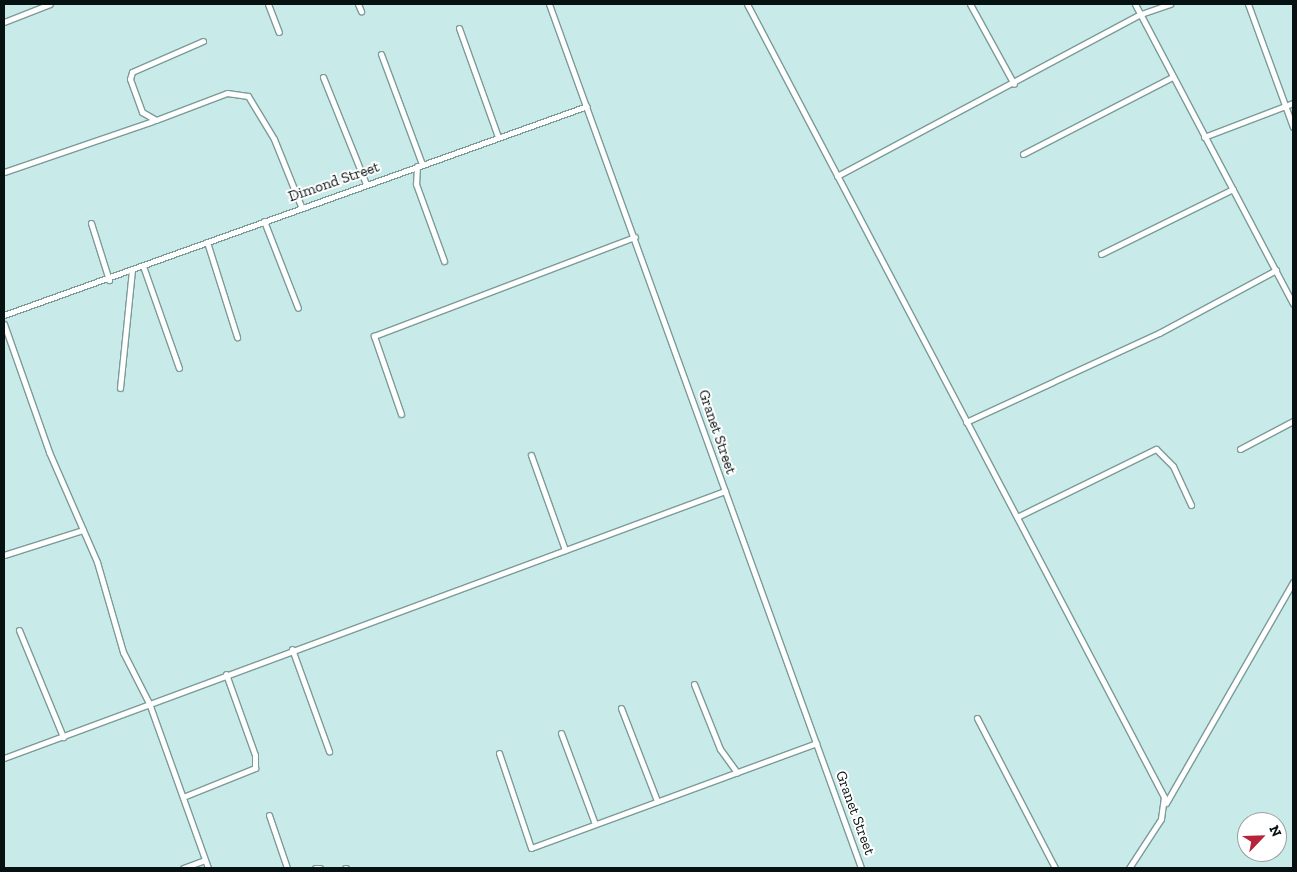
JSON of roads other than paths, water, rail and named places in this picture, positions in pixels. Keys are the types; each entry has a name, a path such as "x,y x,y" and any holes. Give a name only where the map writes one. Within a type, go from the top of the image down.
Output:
{"street":[{"path":"4,22 50,4"},
{"path":"268,4 279,32"},
{"path":"358,4 361,11"},
{"name":"Granet Street","path":"549,4 862,868"},
{"path":"747,4 1166,804"},
{"path":"970,4 1014,84"},
{"path":"1135,4 1293,304"},
{"path":"837,176 1014,84 1141,14 1170,4"},
{"path":"1248,4 1293,127"},
{"path":"459,28 498,137"},
{"path":"156,120 142,112 130,80 132,72 203,41"},
{"path":"381,54 419,165 416,184 444,261"},
{"path":"323,76 366,184"},
{"path":"1023,154 1172,77"},
{"path":"4,172 156,120 227,93 248,96 270,130 301,206"},
{"path":"1204,137 1293,103"},
{"name":"Dimond Street","path":"4,315 91,287 301,206 587,106"},
{"path":"1101,254 1233,189"},
{"path":"264,221 298,308"},
{"path":"91,223 109,280"},
{"path":"401,414 374,336 635,237"},
{"path":"207,242 237,337"},
{"path":"143,266 179,368"},
{"path":"120,388 132,270"},
{"path":"966,422 1159,333 1276,270"},
{"path":"4,324 49,452 83,530 123,652 149,703 208,868"},
{"path":"1240,449 1293,421"},
{"path":"1017,517 1156,449 1173,466 1191,505"},
{"path":"531,455 565,550"},
{"path":"4,758 292,649 725,491"},
{"path":"4,556 83,530"},
{"path":"1129,868 1293,582"},
{"path":"19,630 63,737"},
{"path":"292,649 329,751"},
{"path":"182,797 254,768 255,755 226,674"},
{"path":"694,684 720,749 737,772"},
{"path":"621,708 657,801"},
{"path":"976,718 1055,868"},
{"path":"561,733 595,824"},
{"path":"499,754 530,848 816,743"},
{"path":"269,815 287,868"},
{"path":"182,868 205,860"},
{"path":"314,868 320,868"}]}
